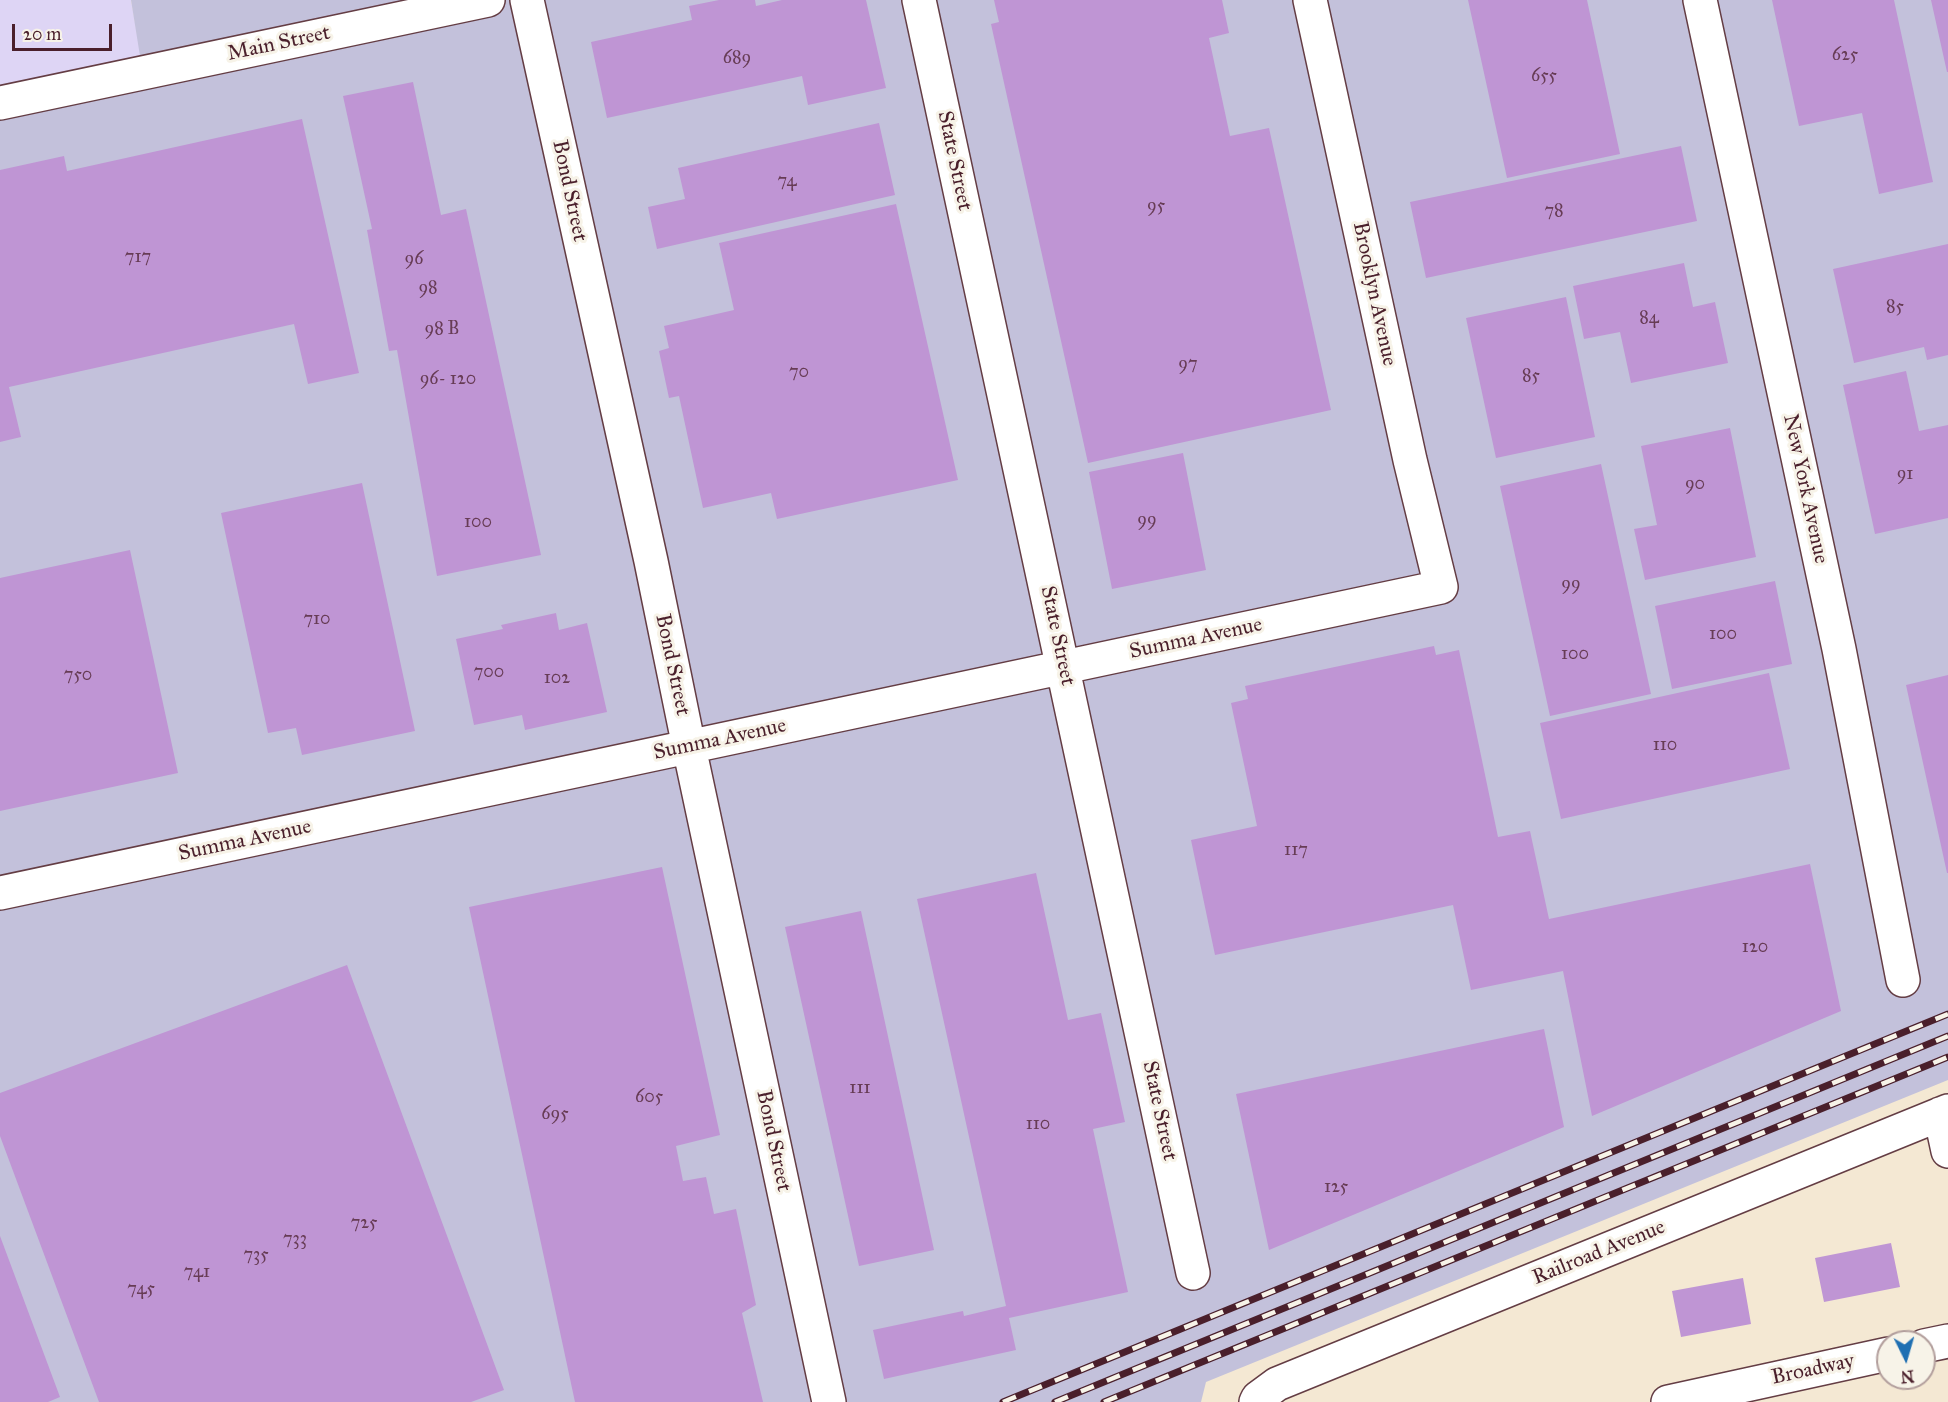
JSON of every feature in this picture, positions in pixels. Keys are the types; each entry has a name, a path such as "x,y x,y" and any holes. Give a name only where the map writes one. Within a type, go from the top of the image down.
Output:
{"street":[{"name":"Main Street","path":"0,103 488,0"},
{"name":"Bond Street","path":"527,0 651,561 829,1402"},
{"name":"State Street","path":"919,0 1193,1273"},
{"name":"Brooklyn Avenue","path":"1310,0 1410,460 1441,587"},
{"name":"New York Avenue","path":"1700,0 1836,637 1903,980"},
{"name":"Summa Avenue","path":"0,893 1441,587"},
{"path":"1944,1113 1948,1151"},
{"name":"Railroad Avenue","path":"1256,1402 1277,1384 1944,1113"},
{"name":"Broadway","path":"1668,1402 1876,1357"}],"shaded area":[{"path":"0,0 131,0 141,56 0,86"},
{"path":"131,0 1948,0 1948,1080 1206,1382 1201,1402 0,1402 0,86 140,56"}],"building":[{"path":"719,0 755,0 756,6 782,0 866,0 886,88 808,105 802,76 607,118 591,42 692,20 689,6"},
{"path":"994,0 1222,0 1229,33 1209,38 1230,136 1269,128 1331,410 1088,463 991,24 999,22"},
{"path":"1468,0 1587,0 1620,154 1507,178"},
{"path":"1772,0 1894,0 1933,182 1879,194 1862,113 1799,126"},
{"path":"1931,0 1948,0 1948,72 1947,72"},
{"path":"413,82 441,215 466,209 541,555 437,576 397,350 389,351 367,230 372,229 343,96"},
{"path":"302,119 359,373 308,384 294,324 9,387 21,437 0,442 0,170 64,156 67,171"},
{"path":"879,123 895,195 657,249 648,207 685,199 678,168"},
{"path":"1681,146 1697,221 1426,278 1410,202"},
{"path":"896,204 958,480 777,519 771,493 703,508 679,396 669,398 659,351 669,348 664,326 734,310 719,243"},
{"path":"1948,244 1948,355 1927,360 1924,347 1854,363 1833,269"},
{"path":"1684,263 1693,307 1715,302 1728,363 1631,383 1620,332 1584,339 1573,286"},
{"path":"1566,297 1595,437 1496,458 1466,318"},
{"path":"1906,371 1919,431 1948,425 1948,518 1875,534 1843,385"},
{"path":"1730,428 1756,557 1645,580 1634,529 1657,525 1641,446"},
{"path":"1183,453 1206,570 1112,589 1089,472"},
{"path":"1601,464 1651,694 1550,716 1500,486"},
{"path":"362,483 415,731 302,755 296,728 268,733 221,513"},
{"path":"130,550 178,773 0,811 0,578"},
{"path":"1775,581 1792,664 1672,689 1655,606"},
{"path":"556,613 559,630 587,623 607,712 525,730 522,715 474,725 456,639 503,629 501,625"},
{"path":"1434,646 1436,655 1459,650 1498,837 1530,831 1549,919 1810,864 1841,1011 1592,1116 1563,971 1471,990 1453,905 1215,955 1191,840 1257,826 1231,703 1248,699 1245,686"},
{"path":"1769,673 1790,769 1561,819 1540,723"},
{"path":"1948,675 1948,873 1947,873 1906,685"},
{"path":"662,867 720,1135 676,1146 683,1181 706,1177 714,1214 736,1209 756,1305 742,1313 763,1402 575,1402 469,907"},
{"path":"1036,873 1068,1020 1101,1013 1125,1122 1093,1129 1128,1292 1009,1318 1016,1350 884,1379 873,1330 963,1311 964,1316 1006,1306 917,899"},
{"path":"861,911 934,1250 859,1266 785,927"},
{"path":"347,965 504,1390 471,1402 99,1402 0,1136 0,1093"},
{"path":"1544,1029 1564,1127 1269,1250 1236,1094"},
{"path":"0,1236 60,1397 48,1402 0,1402"},
{"path":"1891,1243 1900,1287 1824,1302 1815,1258"},
{"path":"1743,1278 1751,1324 1681,1337 1672,1291"}],"railway":[{"path":"1003,1402 1948,1014"},
{"path":"1055,1402 1948,1036"},
{"path":"1104,1402 1948,1057"}]}
